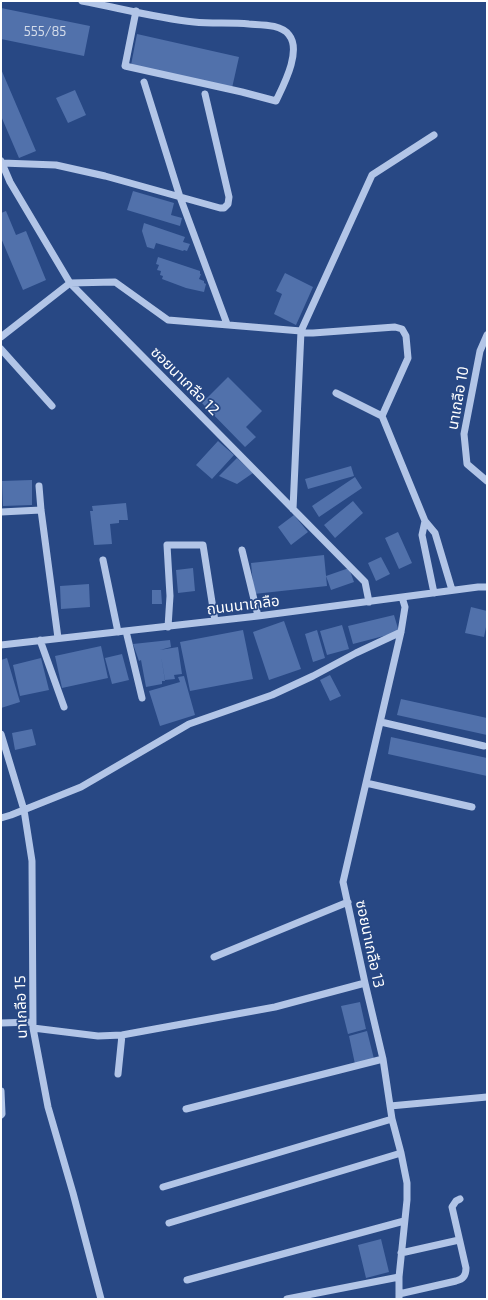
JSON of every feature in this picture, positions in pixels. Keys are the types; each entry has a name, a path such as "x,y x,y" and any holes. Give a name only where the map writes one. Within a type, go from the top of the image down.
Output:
{"street":[{"path":"82,1 194,22 267,26 284,30 293,40 294,51 288,78 276,101 125,66 136,12"},
{"path":"144,82 180,197 227,324"},
{"path":"2,162 56,165 105,176 220,208 226,206 229,201 205,94"},
{"path":"293,509 301,332 372,175 434,136"},
{"name":"ซอยนาเกลือ 12","path":"2,162 10,182 70,283 365,582 369,602"},
{"path":"1,337 70,283 115,282 168,320 227,324 313,333 395,327 402,329 406,336 408,358 382,416"},
{"name":"นาเกลือ 10","path":"487,335 480,351 464,434 467,464 487,481"},
{"path":"1,349 52,406"},
{"path":"336,393 382,416 425,521 435,533 452,590"},
{"path":"39,486 58,638"},
{"path":"1,512 41,510"},
{"path":"425,521 422,535 434,593"},
{"path":"168,627 170,596 168,545 203,545 215,621"},
{"path":"242,550 258,616"},
{"path":"103,560 142,698"},
{"name":"ถนนนาเกลือ","path":"1,645 168,627 452,590 478,587 487,588"},
{"name":"ซอยนาเกลือ 13","path":"399,1296 399,1277 407,1200 407,1183 392,1119 383,1060 343,882 401,632 405,607 402,597"},
{"path":"1,818 11,816 81,787 189,724 272,695 313,676 356,652 401,632"},
{"path":"40,640 64,707"},
{"path":"380,722 484,746"},
{"name":"นาเกลือ 15","path":"1,734 24,810 32,861 33,1025 48,1107 73,1193 101,1299"},
{"path":"366,783 472,807"},
{"path":"214,957 348,902"},
{"path":"1,1023 33,1025 98,1036 122,1035 275,1007 365,983"},
{"path":"118,1074 122,1035"},
{"path":"186,1109 383,1060"},
{"path":"1,1091 1,1115"},
{"path":"390,1106 487,1097"},
{"path":"163,1187 392,1119"},
{"path":"170,1223 401,1153"},
{"path":"399,1296 456,1281 464,1277 466,1268 452,1207 456,1201 460,1199"},
{"path":"187,1280 404,1221"},
{"path":"401,1253 459,1240"},
{"path":"286,1299 399,1277"}],"building":[{"path":"1,8 90,26 84,56 1,39"},
{"path":"137,34 239,57 232,88 131,65"},
{"path":"1,69 36,151 19,158 1,116"},
{"path":"75,90 86,115 68,123 56,98"},
{"path":"133,191 174,203 171,215 182,218 180,226 127,210"},
{"path":"6,211 16,235 26,231 46,280 23,290 1,238 1,213"},
{"path":"144,223 185,237 183,242 190,244 187,251 156,243 154,249 147,247 142,231"},
{"path":"158,257 200,271 201,274 199,279 204,281 206,284 204,292 186,288 162,279 163,276 160,275 161,271 157,270 159,265 156,264"},
{"path":"285,273 313,287 296,325 274,314 282,294 276,291"},
{"path":"228,377 262,411 246,427 256,437 245,447 202,403"},
{"path":"218,441 234,455 212,479 196,465"},
{"path":"237,458 253,473 237,484 219,476"},
{"path":"351,466 354,476 308,489 305,479"},
{"path":"355,477 362,488 319,517 312,506"},
{"path":"32,480 32,505 3,506 2,481"},
{"path":"353,501 363,513 335,538 324,525"},
{"path":"126,503 128,520 119,520 119,523 110,524 112,544 94,545 90,511 93,511 92,506"},
{"path":"294,515 308,532 291,545 278,527"},
{"path":"398,532 412,563 399,569 385,538"},
{"path":"324,555 327,586 254,594 251,563"},
{"path":"381,557 390,574 376,581 368,563"},
{"path":"193,568 195,591 178,593 176,570"},
{"path":"349,568 354,582 331,590 326,576"},
{"path":"89,584 90,607 61,609 60,586"},
{"path":"152,590 161,590 162,604 152,604"},
{"path":"471,607 487,611 487,622 484,637 465,633"},
{"path":"394,615 399,632 353,644 348,626"},
{"path":"284,621 301,669 269,680 253,632"},
{"path":"342,625 349,649 327,655 320,631"},
{"path":"243,630 253,679 190,691 180,642"},
{"path":"317,630 325,658 313,662 305,634"},
{"path":"170,640 171,647 160,650 178,647 182,674 174,675 175,679 165,680 161,656 165,681 162,681 162,684 146,687 141,660 139,661 133,644"},
{"path":"101,646 108,678 62,688 55,656"},
{"path":"122,654 129,680 112,684 105,658"},
{"path":"7,658 20,702 1,708 1,660"},
{"path":"41,658 49,690 20,696 13,665"},
{"path":"330,675 341,696 330,701 320,680"},
{"path":"184,676 195,715 160,726 149,691 180,682 178,677"},
{"path":"401,699 487,718 487,735 397,715"},
{"path":"32,729 36,745 15,750 12,733"},
{"path":"391,737 487,758 487,776 388,754"},
{"path":"360,1002 366,1029 348,1034 341,1006"},
{"path":"367,1031 374,1059 355,1064 349,1036"},
{"path":"381,1239 389,1272 366,1278 358,1245"}]}
